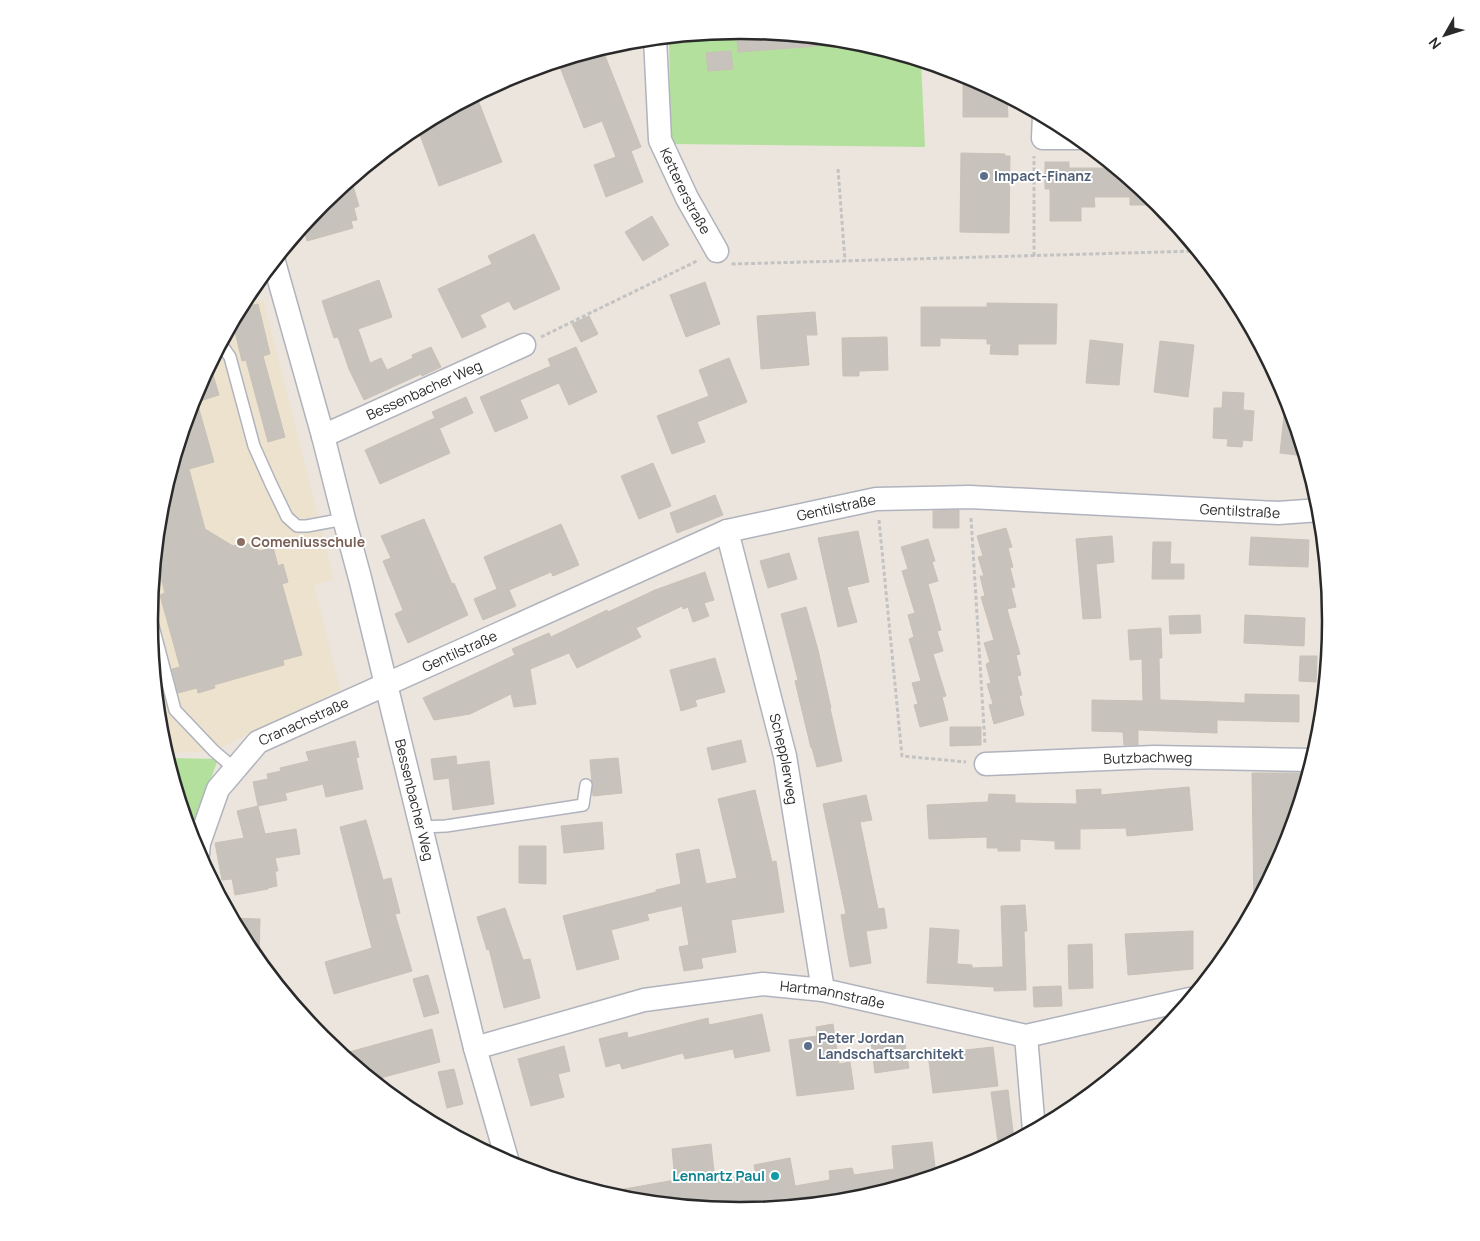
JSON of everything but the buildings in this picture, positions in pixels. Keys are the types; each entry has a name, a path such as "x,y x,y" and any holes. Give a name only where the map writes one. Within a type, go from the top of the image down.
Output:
{"street":[{"name":"Kettererstraße","path":"655,45 660,140 687,198 717,251"},
{"name":"Bessenbacher Weg","path":"276,269 323,436 360,578 475,1048 505,1152"},
{"name":"Bessenbacher Weg","path":"323,436 524,345"},
{"name":"Gentilstraße","path":"387,685 726,531 876,499 970,497 1278,513 1312,511"},
{"name":"Schepplerweg","path":"726,531 785,756 823,990"},
{"name":"Cranachstraße","path":"201,838 218,789 258,742 387,685"},
{"name":"Butzbachweg","path":"986,764 1154,757 1305,760"},
{"name":"Hartmannstraße","path":"475,1048 644,1000 763,984 823,990 1026,1036 1180,1000"},
{"path":"1026,1036 1033,1123"}],"lane":[{"path":"225,350 230,357 254,446 287,516 297,526 344,519"},
{"path":"159,648 175,710 214,751 235,769"},
{"path":"421,827 446,826 583,805 586,785"}],"path":[{"path":"1034,256 1034,154 1043,127"},
{"path":"838,169 845,261"},
{"path":"524,345 717,251 734,264 1189,251"},
{"path":"970,497 985,740"},
{"path":"876,499 902,756 986,764"}],"shaded area":[{"name":"Comeniusschule","path":"263,299 334,579 314,585 340,690 214,751 174,753 163,696 159,659 158,620 159,582 169,507 189,434 203,398 218,363 253,302"}],"green space":[{"path":"702,40 778,40 853,50 921,68 925,147 671,144 669,43"},
{"path":"175,758 218,759 195,823"}],"place":[{"name":"Impact-Finanz","path":"984,176"},
{"name":"Comeniusschule","path":"241,542"},
{"name":"Peter Jordan Landschaftsarchitekt","path":"808,1046"},
{"name":"Lennartz Paul","path":"775,1176"}]}
